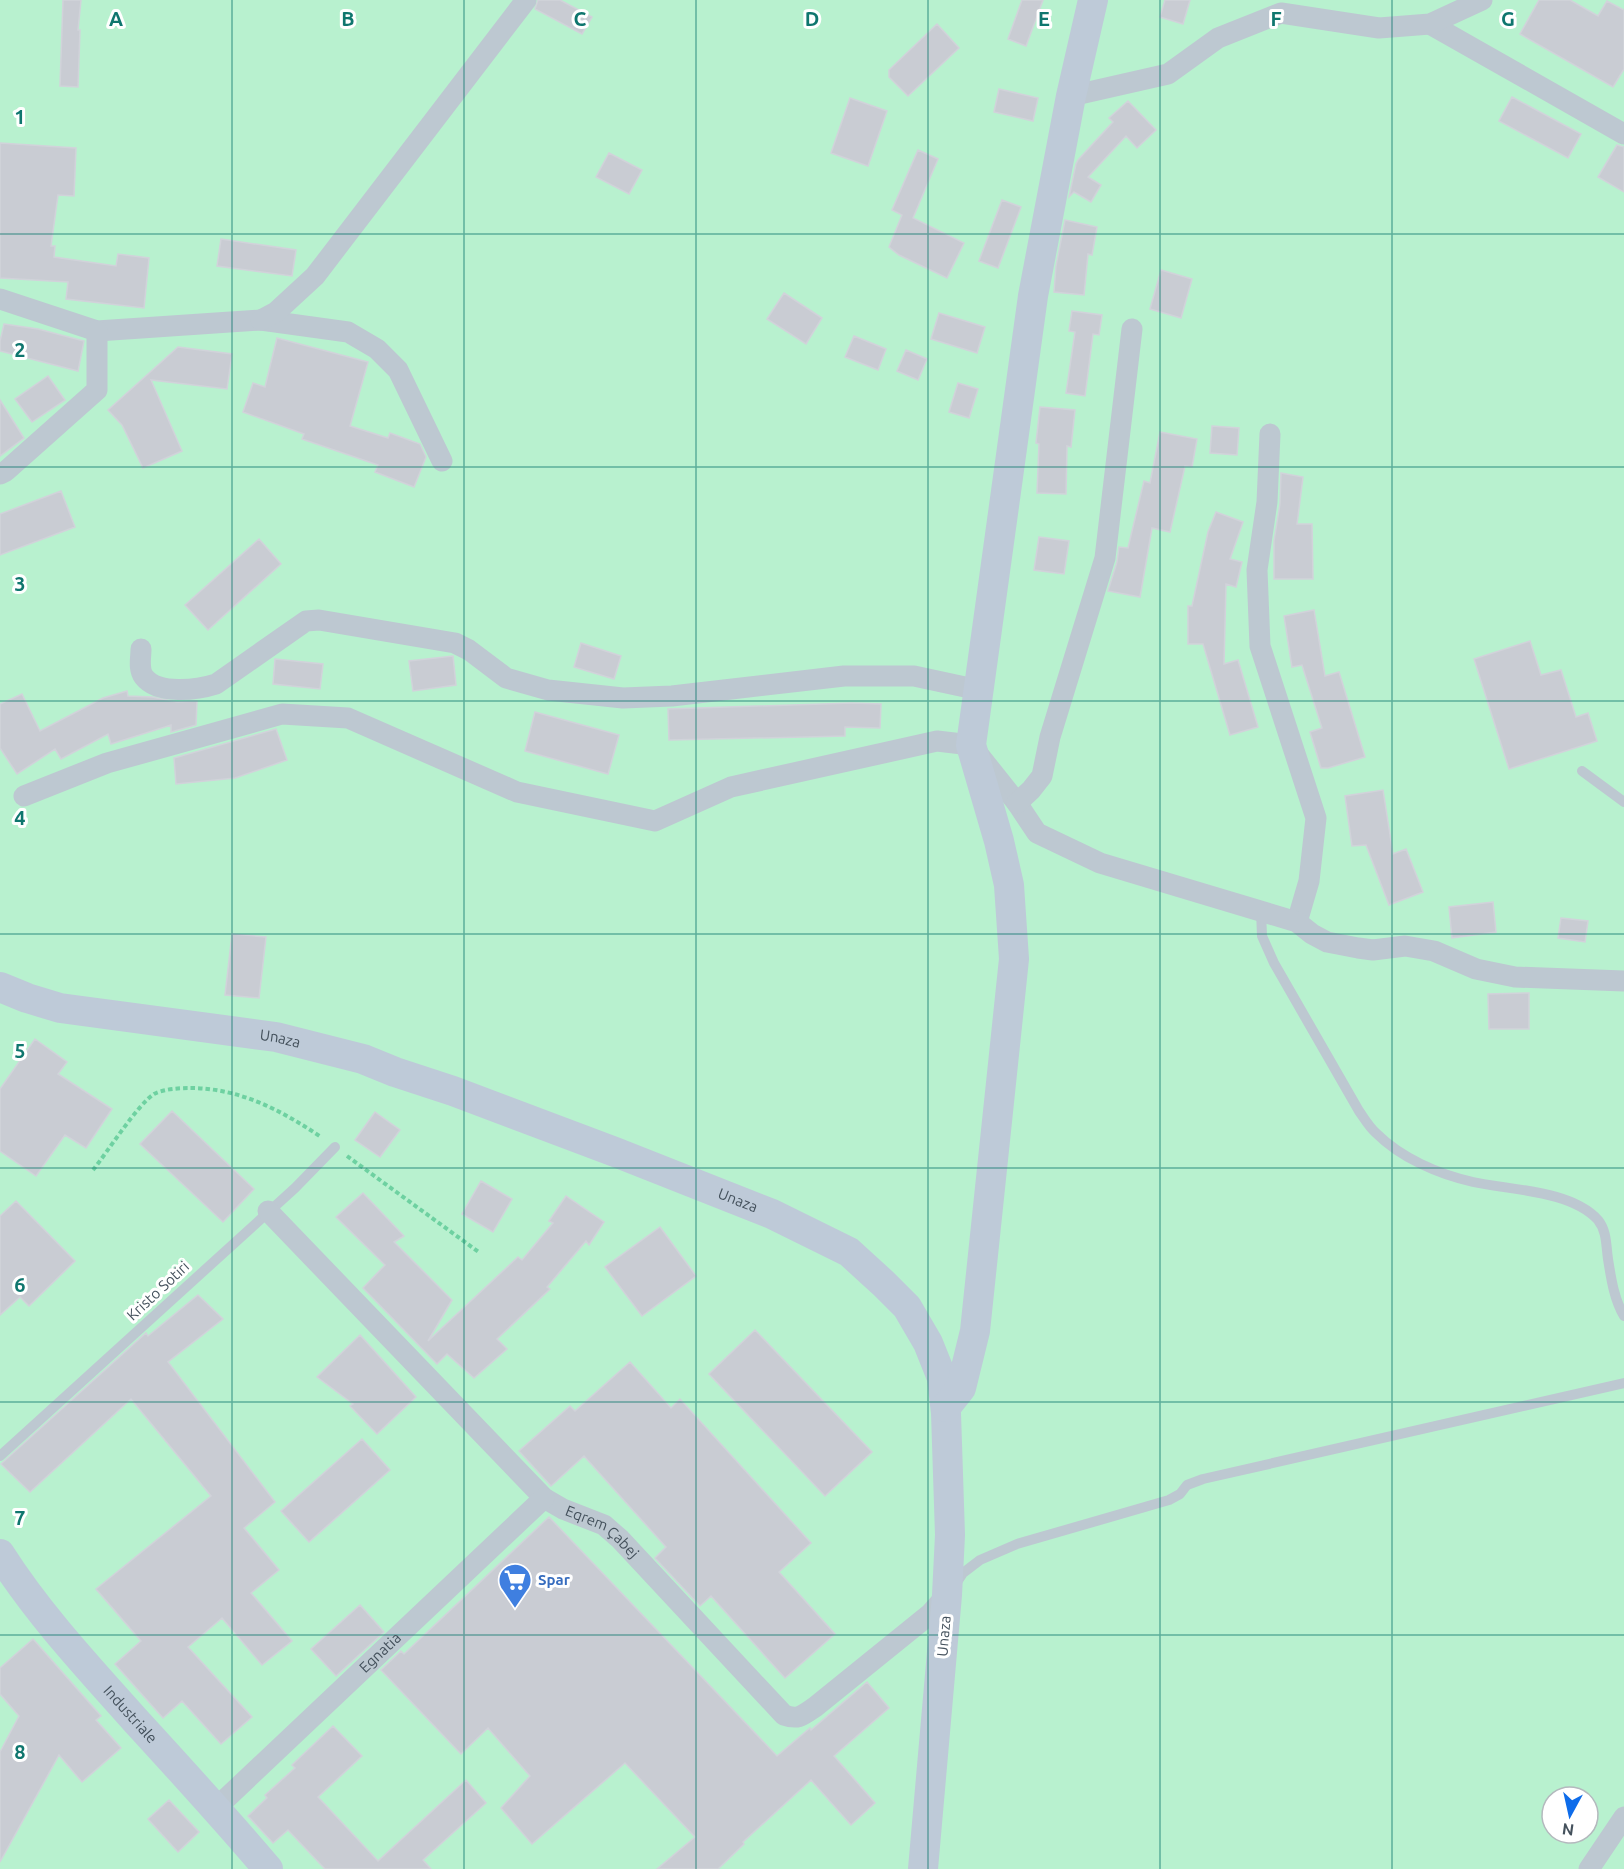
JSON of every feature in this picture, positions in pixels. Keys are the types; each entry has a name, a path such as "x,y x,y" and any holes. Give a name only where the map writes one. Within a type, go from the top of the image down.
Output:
{"main road":[{"path":"946,1407 961,1388 975,1331 1014,959 1009,885 999,841 971,745 1033,296 1071,96 1093,0"},
{"name":"Unaza","path":"0,987 60,1008 276,1037 363,1059 395,1072 453,1090 772,1214 849,1252 907,1307 928,1342 942,1378 949,1467 948,1595 923,1869"},
{"name":"Industriale","path":"0,1554 22,1588 64,1641 268,1869"}],"street":[{"path":"261,320 276,312 315,276 526,0"},
{"path":"1071,96 1168,74 1218,38 1281,13 1379,28 1430,24 1482,0"},
{"path":"1430,24 1624,134"},
{"path":"0,299 97,331 261,320 348,332 377,349 398,370 442,461"},
{"path":"1017,803 1042,776 1050,737 1105,558 1132,329"},
{"path":"0,474 97,390 97,331"},
{"path":"1270,434 1267,502 1257,570 1260,646 1316,818 1309,881 1297,922"},
{"path":"141,649 140,668 144,677 156,685 179,690 200,689 216,684 306,621 319,620 455,643 469,650 506,678 548,690 622,698 672,696 844,676 914,676 979,690"},
{"path":"24,796 108,763 282,714 348,718 517,792 655,821 731,787 937,741 971,745 1017,803 1037,833 1100,863 1297,922 1327,942 1373,950 1405,946 1434,951 1476,969 1515,977 1624,981"},
{"name":"Eqrem Çabej","path":"268,1211 544,1498 564,1509 604,1525 620,1539 784,1715 794,1719 802,1716 930,1614 948,1595"},
{"name":"Egnatia","path":"216,1809 544,1498"},
{"path":"1591,1868 1624,1817"}],"lane":[{"path":"1582,771 1624,802"},
{"path":"1261,910 1262,936 1274,963 1359,1111 1375,1132 1416,1162 1441,1173 1562,1199 1589,1213 1603,1229 1618,1306 1624,1316"},
{"name":"Kristo Sotiri","path":"0,1456 295,1188 335,1147"},
{"path":"948,1595 963,1573 980,1560 1017,1544 1169,1500 1180,1494 1186,1485 1203,1479 1624,1383"}],"path":[{"path":"93,1170 141,1107 154,1094 178,1088 229,1091 264,1104 302,1124 480,1253"}],"green space":[{"path":"0,0 1624,0 1624,1869 0,1869"}],"building":[{"path":"63,0 81,0 78,30 80,30 78,87 60,86"},
{"path":"538,0 560,0 592,17 582,34 535,9"},
{"path":"1022,0 1043,0 1026,46 1008,39"},
{"path":"1165,0 1190,0 1183,24 1160,17"},
{"path":"1539,0 1570,0 1598,16 1607,1 1624,10 1624,69 1613,87 1520,34"},
{"path":"937,24 959,48 908,96 889,77 889,70"},
{"path":"999,89 1038,98 1033,121 994,112"},
{"path":"1512,97 1581,134 1568,158 1499,121"},
{"path":"850,98 887,111 868,166 831,153"},
{"path":"1128,101 1156,130 1137,148 1126,136 1088,177 1101,185 1091,202 1074,192 1069,197 1078,160 1113,122 1109,118"},
{"path":"0,143 76,148 74,196 58,195 51,246 55,246 54,257 116,266 118,254 149,258 144,308 66,299 68,282 0,278"},
{"path":"1617,145 1624,147 1624,192 1598,177"},
{"path":"918,150 938,159 913,218 964,243 947,278 899,255 889,247 902,215 892,210"},
{"path":"609,153 642,170 629,194 596,177"},
{"path":"1002,200 1021,207 998,268 979,261"},
{"path":"1065,220 1097,227 1092,255 1088,254 1084,295 1054,292 1056,266"},
{"path":"221,239 296,250 292,276 217,266"},
{"path":"1161,270 1192,279 1181,318 1150,309"},
{"path":"784,293 822,318 806,344 767,319"},
{"path":"1072,311 1102,315 1099,335 1093,334 1085,396 1066,393 1075,332 1069,331"},
{"path":"939,313 985,327 977,353 931,339"},
{"path":"4,324 38,329 84,341 78,371 0,351"},
{"path":"854,336 886,349 878,370 845,357"},
{"path":"277,338 368,362 350,426 388,438 390,433 420,444 426,457 414,487 375,472 378,465 302,439 304,434 243,412 253,383 265,387"},
{"path":"178,347 232,354 227,389 151,380 182,451 143,468 122,425 108,410"},
{"path":"906,350 927,359 918,380 897,371"},
{"path":"48,376 65,400 32,422 15,399"},
{"path":"958,383 978,389 969,418 949,412"},
{"path":"0,400 24,438 0,456"},
{"path":"1040,407 1075,410 1071,447 1067,446 1066,494 1037,493 1039,444 1036,443"},
{"path":"1212,426 1239,428 1237,455 1210,453"},
{"path":"1160,432 1197,439 1192,467 1185,466 1170,532 1152,528 1140,597 1108,591 1119,547 1128,548 1144,481 1150,483"},
{"path":"1281,473 1303,477 1297,524 1312,524 1313,579 1274,579 1274,541 1280,504"},
{"path":"61,491 75,527 0,555 0,514"},
{"path":"1216,512 1243,522 1230,559 1242,562 1236,587 1226,584 1224,664 1238,660 1258,727 1230,735 1203,644 1188,644 1188,606 1192,606 1208,532"},
{"path":"1039,537 1069,541 1064,574 1034,570"},
{"path":"259,539 281,564 208,630 185,605"},
{"path":"1314,610 1325,676 1339,672 1365,757 1328,768 1321,768 1310,732 1322,728 1302,665 1292,667 1284,616"},
{"path":"1530,641 1541,675 1561,670 1576,717 1588,713 1597,741 1509,769 1474,659"},
{"path":"581,643 621,656 614,679 574,667"},
{"path":"453,656 456,685 413,691 409,661"},
{"path":"275,659 323,664 320,689 273,684"},
{"path":"127,691 128,696 152,697 177,702 197,701 196,725 171,732 171,725 111,744 108,734 61,759 55,749 17,774 0,748 0,704 22,694 40,731 103,698"},
{"path":"881,704 880,728 845,727 845,736 669,740 668,709"},
{"path":"535,712 619,735 608,774 525,751"},
{"path":"276,729 287,760 235,778 176,784 174,758"},
{"path":"1383,790 1393,854 1406,849 1423,892 1389,905 1366,845 1352,846 1345,796"},
{"path":"1493,902 1496,932 1452,938 1449,907"},
{"path":"1561,918 1588,921 1585,942 1558,938"},
{"path":"232,934 266,937 259,998 225,995"},
{"path":"1529,993 1529,1029 1489,1029 1488,994"},
{"path":"35,1039 67,1062 58,1074 112,1109 86,1148 65,1135 36,1176 0,1151 0,1089"},
{"path":"172,1111 254,1189 223,1222 140,1144"},
{"path":"375,1112 400,1130 380,1157 355,1140"},
{"path":"481,1181 512,1199 493,1232 462,1214"},
{"path":"363,1193 404,1236 394,1242 452,1300 428,1341 518,1257 522,1260 553,1223 549,1221 566,1196 604,1222 589,1245 586,1241 547,1287 550,1289 497,1339 507,1349 474,1378 447,1354 437,1364 363,1288 385,1265 336,1217"},
{"path":"16,1201 75,1261 29,1306 20,1297 0,1315 0,1216"},
{"path":"660,1227 696,1276 642,1316 605,1267"},
{"path":"198,1295 223,1319 168,1362 275,1502 244,1528 279,1570 251,1593 292,1641 262,1665 222,1618 188,1647 252,1717 221,1744 182,1701 163,1718 115,1664 141,1641 96,1589 211,1496 131,1399 30,1492 1,1464 146,1333 148,1336"},
{"path":"755,1330 872,1452 825,1496 709,1374"},
{"path":"360,1335 416,1397 377,1434 350,1406 353,1404 317,1377"},
{"path":"630,1362 671,1408 680,1399 811,1543 779,1572 835,1634 785,1678 711,1596 700,1606 655,1558 666,1547 584,1456 551,1486 519,1451 570,1406 575,1411"},
{"path":"362,1439 390,1470 309,1542 281,1511"},
{"path":"549,1517 777,1756 867,1682 889,1708 834,1756 875,1803 851,1825 811,1780 743,1842 744,1844 718,1869 657,1869 695,1837 625,1763 532,1844 501,1808 530,1776 488,1728 461,1754 381,1670 401,1651 404,1654"},
{"path":"360,1605 384,1632 336,1676 311,1649"},
{"path":"33,1639 101,1716 96,1720 121,1748 82,1782 59,1755 0,1862 0,1752 19,1716 0,1694 0,1668"},
{"path":"333,1726 362,1756 318,1797 378,1861 466,1780 486,1803 423,1860 431,1869 325,1869 288,1830 273,1843 248,1816 267,1798 265,1795 295,1768 292,1765"},
{"path":"169,1800 199,1832 178,1852 148,1819"}],"place":[{"name":"Spar","path":"515,1609"}]}
